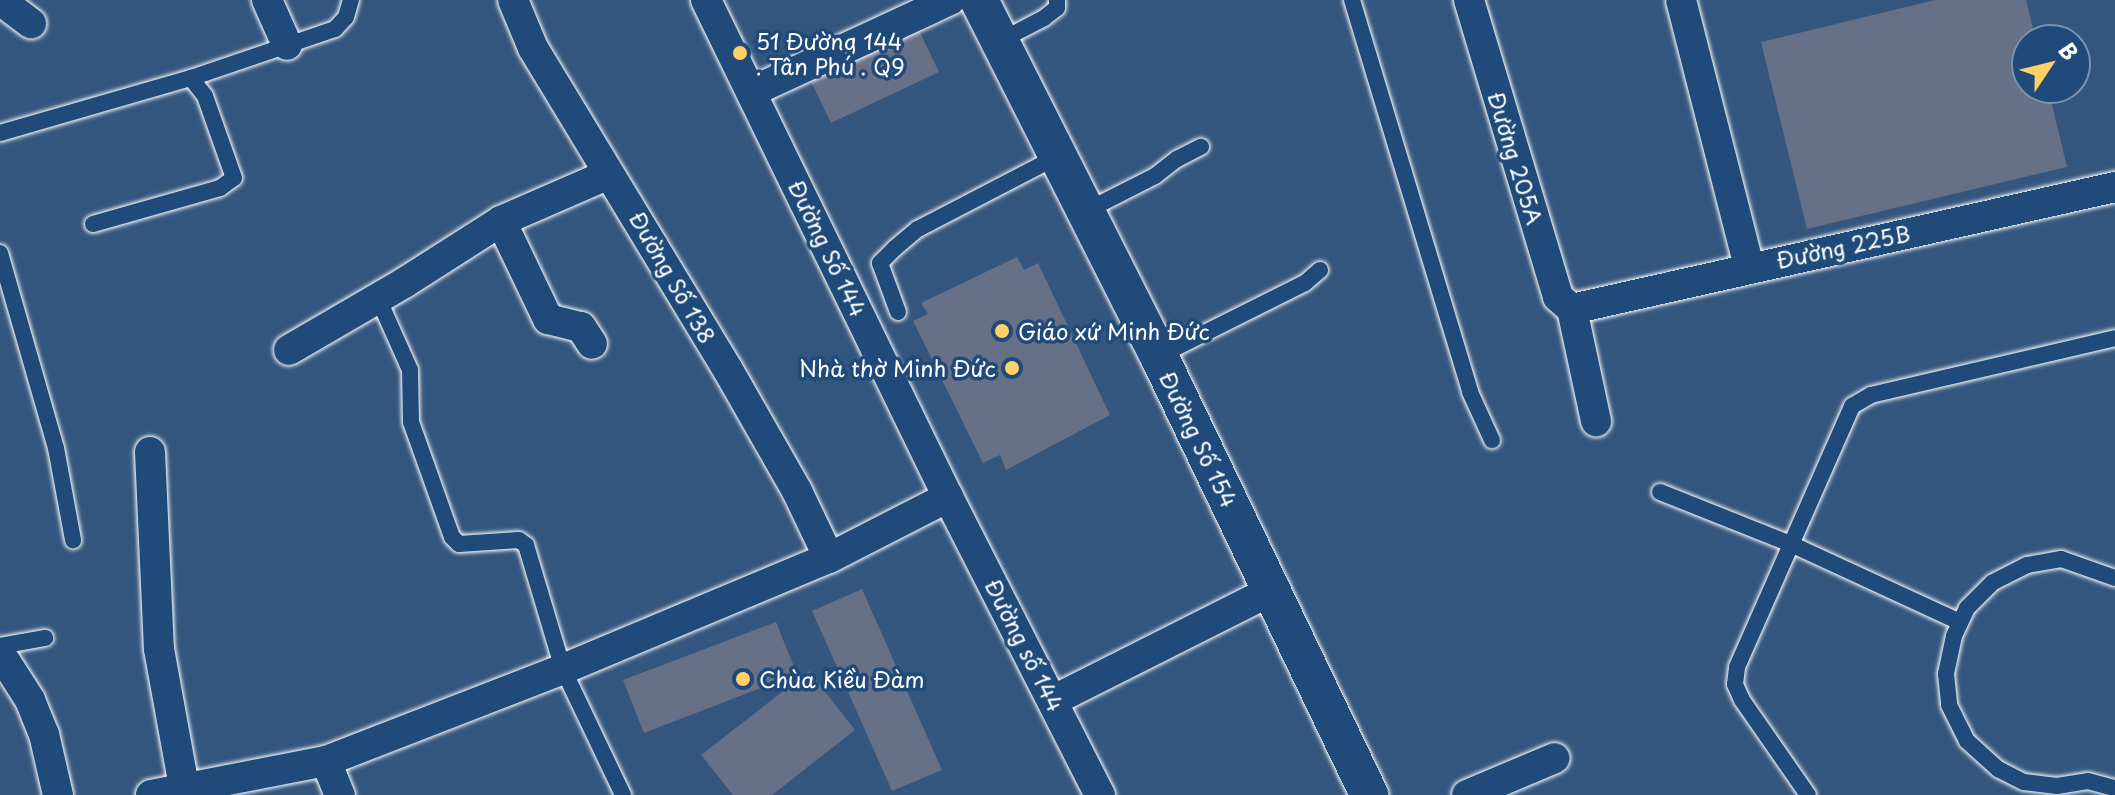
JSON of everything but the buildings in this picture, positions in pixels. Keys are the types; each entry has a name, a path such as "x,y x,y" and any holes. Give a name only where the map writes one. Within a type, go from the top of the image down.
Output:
{"street":[{"path":"0,0 31,23"},
{"path":"267,0 287,45"},
{"name":"Đường Số 138","path":"513,0 533,48 607,175 626,196 682,298 728,370 829,558"},
{"name":"Đường Số 144","path":"706,0 753,91 948,497"},
{"path":"753,91 950,0"},
{"name":"Đường Số 154","path":"979,0 1159,356 1369,795"},
{"name":"Đường 205A","path":"1469,0 1558,297 1572,309 1596,421"},
{"path":"1681,0 1749,267"},
{"path":"289,350 501,221 607,175"},
{"name":"Đường 225B","path":"1572,309 2115,187"},
{"path":"501,221 548,319 581,327 592,344"},
{"path":"150,452 159,649 184,786"},
{"path":"151,795 184,786 326,761 563,669 829,558 948,497"},
{"name":"Đường số 144","path":"948,497 1100,795"},
{"path":"1054,700 1273,590"},
{"path":"0,653 30,700 44,734 58,795"},
{"path":"1467,795 1555,758"},
{"path":"326,761 340,795"}],"lane":[{"path":"0,133 191,78 335,29 346,17 351,0"},
{"path":"1000,41 1044,18 1057,8 1057,0"},
{"path":"1352,0 1470,392 1492,440"},
{"path":"93,224 220,188 234,178 205,96 191,78"},
{"path":"1086,211 1155,176 1177,159 1201,147"},
{"path":"898,312 880,263 895,248 918,229 1058,156"},
{"path":"0,253 49,434 56,448 73,540"},
{"path":"1159,356 1305,283 1320,270"},
{"path":"378,298 410,370 411,422 452,537 459,544 519,540 526,545 563,669 623,795"},
{"path":"1808,795 1735,684 1737,667 1852,406 1871,395 2115,338"},
{"path":"1660,492 1791,544 1960,622"},
{"path":"2115,578 2061,559 2027,565 1992,583 1967,608 1960,622 1946,674 1949,705 1967,741 1998,769 2024,782 2057,786 2088,781 2115,788"},
{"path":"0,646 45,638"}],"place":[{"name":"51 Đường 144 . Tân Phú . Q9","path":"740,53"},
{"name":"Giáo xứ Minh Đức","path":"1002,331"},
{"name":"Nhà thờ Minh Đức","path":"1012,368"},
{"name":"Chùa Kiều Đàm","path":"743,679"}]}
